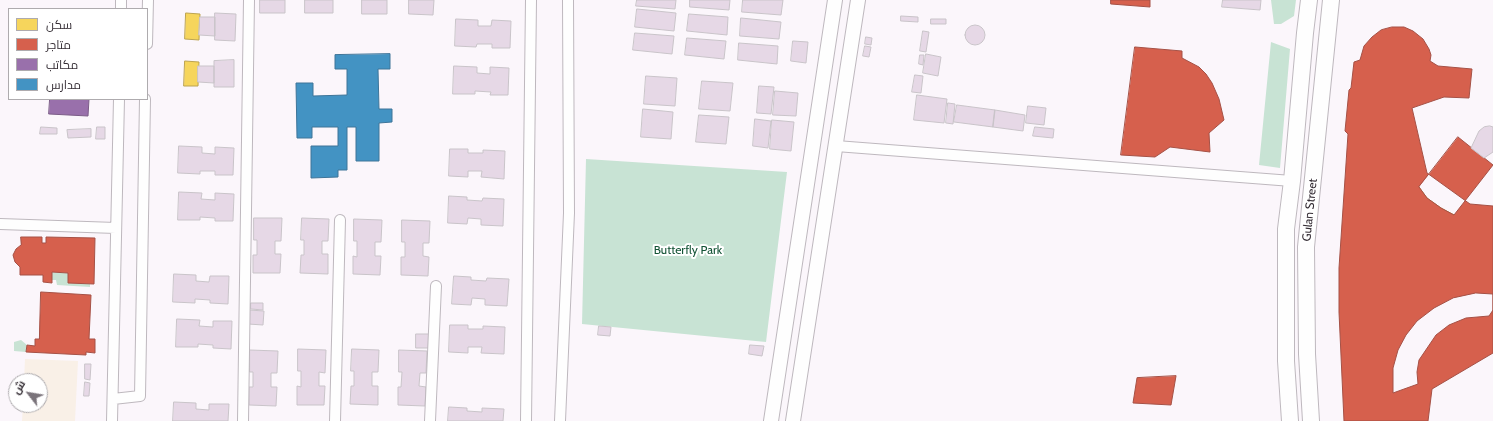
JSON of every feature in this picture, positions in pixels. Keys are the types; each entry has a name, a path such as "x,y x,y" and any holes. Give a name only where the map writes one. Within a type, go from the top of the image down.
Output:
{"main road":[{"name":"Gulan Street","path":"1290,421 1286,361 1286,229 1309,0"},
{"name":"Gulan Street","path":"1311,421 1307,354 1306,247 1331,0"}],"street":[{"path":"243,421 249,0"},
{"path":"526,421 531,0"},
{"path":"560,421 569,213 568,0"},
{"path":"771,421 835,0"},
{"path":"793,421 858,0"},
{"path":"112,421 119,100"},
{"path":"113,399 140,396 145,100"},
{"path":"836,146 1292,181"},
{"path":"335,421 340,220"},
{"path":"0,224 116,228"},
{"path":"430,421 436,286"}],"shaded area":[{"path":"25,359 78,361 75,421 22,421 22,413 48,413 48,373 24,373"}],"green space":[{"path":"1271,0 1296,0 1294,16 1281,24 1274,24"},
{"path":"1271,42 1290,49 1280,168 1259,165"},
{"name":"Butterfly Park","path":"586,159 787,172 766,342 582,324"},
{"path":"52,272 68,273 68,283 90,284 90,287 57,285 56,280 52,280"},
{"path":"21,340 27,345 26,352 14,351 14,342"}],"building: سكن":[{"path":"186,13 200,14 199,40 185,39"},
{"path":"185,61 199,62 198,86 184,86"},
{"path":"1387,146 1408,154 1410,167 1419,187 1427,198 1441,208 1458,217 1478,219 1487,218 1493,229 1493,241 1484,243 1466,243 1453,240 1441,236 1417,220 1402,204 1395,191 1386,162"}],"building: متاجر":[{"path":"1111,0 1150,0 1150,7 1111,4"},
{"path":"1392,27 1404,27 1413,31 1423,39 1431,55 1430,61 1438,66 1472,69 1469,98 1444,97 1412,108 1427,173 1470,204 1493,206 1493,353 1432,389 1428,421 1344,421 1339,312 1339,268 1348,134 1345,131 1349,90 1351,88 1354,62 1360,60 1364,46 1381,30"},
{"path":"1135,47 1182,51 1182,58 1199,67 1206,74 1219,99 1224,120 1209,133 1210,152 1170,147 1155,157 1121,155"},
{"path":"1458,137 1493,165 1454,215 1427,198 1419,187"},
{"path":"21,237 42,237 42,243 46,243 46,237 95,238 94,284 68,283 68,273 52,272 52,283 43,282 43,275 20,275 20,267 15,262 13,255 16,249 21,245"},
{"path":"41,292 91,295 89,339 95,339 95,353 86,352 86,355 26,352 27,345 35,346 35,339 39,339"},
{"path":"1476,293 1493,294 1493,310 1489,316 1466,318 1449,325 1436,335 1419,360 1417,372 1418,384 1393,393 1393,368 1398,350 1406,335 1417,321 1434,308 1453,298"},
{"path":"1176,376 1171,405 1133,403 1137,378"}],"building: مكاتب":[{"path":"50,100 89,100 88,116 49,114"}],"building: مدارس":[{"path":"390,54 390,69 378,69 379,109 392,109 392,122 379,123 379,161 356,161 356,127 347,127 347,170 338,170 338,177 311,178 311,146 338,146 338,127 312,127 312,138 297,138 296,83 313,83 313,96 347,95 347,69 335,69 335,55"}],"building: أخرى":[{"path":"260,0 285,0 285,13 260,13"},
{"path":"305,0 333,0 333,13 305,13"},
{"path":"362,0 387,0 387,14 362,14"},
{"path":"409,0 434,0 433,15 409,14"},
{"path":"637,0 676,0 675,9 636,6"},
{"path":"690,0 730,0 729,10 690,7"},
{"path":"743,0 783,0 781,15 742,12"},
{"path":"1223,0 1261,0 1260,10 1222,7"},
{"path":"637,9 676,13 674,31 635,27"},
{"path":"215,13 236,14 235,41 215,40"},
{"path":"689,14 728,17 727,35 687,31"},
{"path":"901,16 918,17 918,22 901,21"},
{"path":"200,17 215,17 215,36 199,35"},
{"path":"741,18 781,22 779,39 740,36"},
{"path":"456,19 478,20 478,26 491,26 492,20 511,21 510,48 492,48 492,44 477,44 476,47 455,46"},
{"path":"931,19 946,19 946,24 931,24"},
{"path":"971,25 979,25 985,31 985,39 979,45 971,45 965,39 965,31"},
{"path":"923,31 929,32 926,52 920,51"},
{"path":"635,33 674,36 672,54 633,50"},
{"path":"866,37 872,38 871,45 865,44"},
{"path":"687,38 726,41 724,59 685,55"},
{"path":"793,41 808,42 806,63 791,61"},
{"path":"739,43 778,46 777,64 738,60"},
{"path":"865,46 871,47 869,57 863,56"},
{"path":"926,54 941,57 938,76 923,73"},
{"path":"920,55 924,55 923,65 919,64"},
{"path":"234,60 234,87 214,87 214,61"},
{"path":"198,66 214,66 214,83 198,82"},
{"path":"454,66 477,67 477,73 490,74 490,67 509,68 508,95 490,95 491,92 475,91 475,94 453,94"},
{"path":"915,75 923,76 921,93 912,92"},
{"path":"646,76 677,78 675,106 644,104"},
{"path":"702,81 733,83 730,111 699,109"},
{"path":"759,86 774,87 771,114 757,113"},
{"path":"775,91 798,93 796,116 773,115"},
{"path":"917,95 947,99 944,123 914,120"},
{"path":"948,103 955,104 953,124 946,123"},
{"path":"957,105 995,110 993,127 954,122"},
{"path":"1028,106 1046,108 1044,125 1026,123"},
{"path":"643,109 673,112 671,139 641,137"},
{"path":"995,110 1025,115 1023,131 993,127"},
{"path":"699,115 729,117 726,144 696,142"},
{"path":"755,119 771,121 768,148 753,146"},
{"path":"772,120 794,122 791,151 770,149"},
{"path":"41,127 57,128 57,134 40,134"},
{"path":"97,127 105,127 105,139 96,139"},
{"path":"1035,127 1054,129 1053,138 1033,136"},
{"path":"1484,127 1493,127 1493,152 1484,158 1471,148 1479,131"},
{"path":"91,129 91,137 68,138 67,130"},
{"path":"179,146 202,147 202,153 215,154 215,147 234,148 233,175 215,175 215,171 200,171 200,174 178,173"},
{"path":"450,149 468,149 468,153 483,153 483,150 505,151 504,179 481,177 482,171 468,171 468,177 449,176"},
{"path":"179,192 202,193 201,199 215,200 215,193 234,194 233,221 215,221 215,218 200,217 200,220 178,220"},
{"path":"449,196 467,197 467,200 482,201 483,198 504,199 503,226 481,225 481,219 468,218 467,224 448,223"},
{"path":"254,218 282,218 281,241 275,241 275,254 281,254 280,273 253,273 253,255 257,255 257,240 254,240"},
{"path":"302,218 329,219 328,241 322,241 322,254 328,254 328,274 300,273 301,255 304,255 304,240 301,240"},
{"path":"354,219 382,220 381,242 375,242 375,256 381,256 380,275 353,274 353,256 357,257 357,241 354,241"},
{"path":"402,220 430,221 429,243 423,243 423,256 429,257 428,276 401,275 401,257 405,257 405,242 402,242"},
{"path":"174,274 196,275 196,281 209,282 210,276 229,276 228,304 210,303 210,300 195,299 195,303 173,302"},
{"path":"454,276 471,277 471,280 486,281 487,278 509,279 507,306 485,305 485,299 472,298 471,305 452,304"},
{"path":"251,303 263,303 263,310 251,309"},
{"path":"249,310 264,311 263,325 248,324"},
{"path":"177,319 200,320 199,326 213,327 213,321 232,321 231,349 213,348 213,345 198,344 198,347 176,347"},
{"path":"450,325 468,325 468,329 483,329 483,326 505,327 504,354 481,353 482,347 468,347 468,353 449,352"},
{"path":"599,326 611,327 610,336 598,335"},
{"path":"416,334 429,334 429,348 416,348"},
{"path":"750,345 764,346 762,356 749,354"},
{"path":"298,349 326,350 325,373 319,372 319,386 325,386 324,405 297,405 297,386 301,387 301,371 298,371"},
{"path":"352,349 379,350 378,372 372,372 372,386 378,386 378,405 350,404 351,386 354,386 354,371 351,371"},
{"path":"250,350 278,351 277,373 271,373 271,387 277,387 276,406 249,405 249,387 253,387 253,372 250,372"},
{"path":"399,350 427,351 426,373 420,373 419,386 426,387 425,406 398,405 398,387 401,387 402,372 399,372"},
{"path":"85,364 91,364 90,380 85,379"},
{"path":"85,382 90,383 89,396 84,396"},
{"path":"174,402 196,403 196,409 209,410 209,404 229,404 228,421 173,421"},
{"path":"449,407 467,408 467,411 482,412 482,408 504,409 503,421 448,421"}]}
